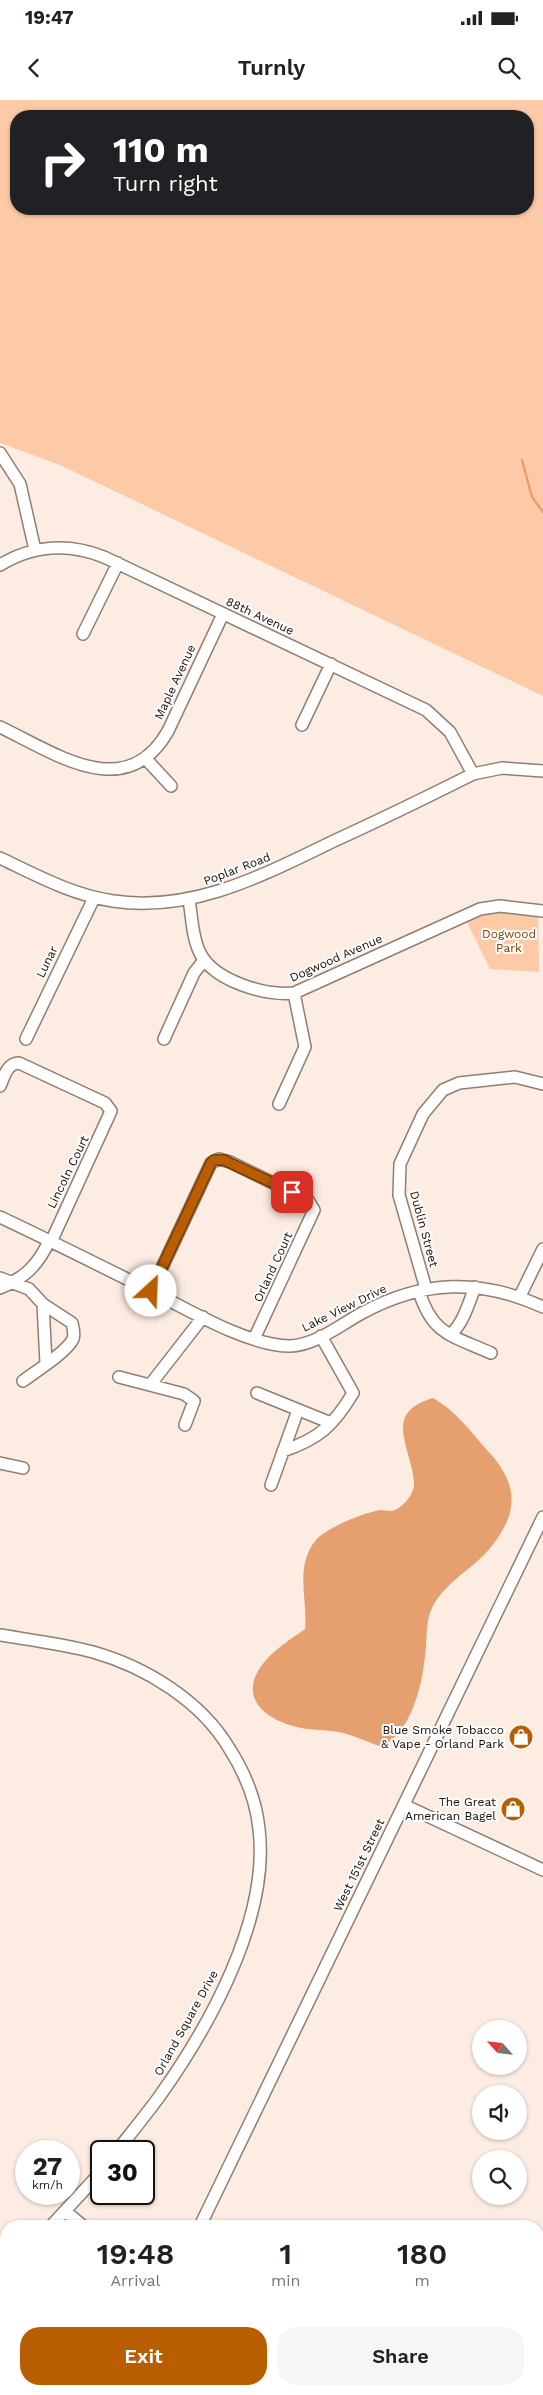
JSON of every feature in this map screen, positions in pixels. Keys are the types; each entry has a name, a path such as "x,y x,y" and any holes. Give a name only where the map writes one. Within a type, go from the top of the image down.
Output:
{"street":[{"path":"0,453 20,484 35,550"},
{"name":"88th Avenue","path":"0,565 35,550 58,547 82,549 118,563 426,710 450,732 473,774"},
{"path":"83,634 118,563"},
{"name":"Maple Avenue","path":"0,726 92,769 114,770 146,759 162,742 168,731 223,614"},
{"path":"302,726 331,664"},
{"path":"146,759 171,786"},
{"path":"473,774 502,768 543,771"},
{"name":"Poplar Road","path":"0,858 59,886 94,898 138,904 189,900 218,893 259,877 473,774"},
{"name":"Lunar","path":"26,1039 94,898"},
{"path":"164,1039 194,973 204,960 196,944 189,900"},
{"name":"Dogwood Avenue","path":"204,960 222,974 256,990 271,994 294,993 474,912 500,906 543,911"},
{"path":"279,1104 305,1047 294,993"},
{"name":"Lincoln Court","path":"0,1086 9,1067 14,1063 19,1063 105,1103 110,1107 111,1115 38,1264 14,1282 0,1288"},
{"name":"Dublin Street","path":"491,1353 450,1335 433,1322 425,1312 423,1290 399,1195 400,1164 423,1114 443,1090 459,1083 515,1077 543,1084"},
{"name":"Orland Court","path":"151,1291 211,1163 219,1159 308,1200 314,1206 313,1215 254,1339"},
{"name":"Lake View Drive","path":"0,1217 203,1317 254,1339 291,1346 321,1336 381,1303 423,1290 475,1287 520,1296 543,1307"},
{"path":"520,1296 543,1249"},
{"path":"0,1278 14,1282 29,1290 43,1304 72,1323 74,1331 72,1340 23,1381"},
{"path":"450,1335 455,1331 467,1308 475,1287"},
{"path":"43,1304 46,1363"},
{"path":"150,1385 203,1317"},
{"path":"283,1451 307,1443 338,1417 353,1393 321,1336"},
{"path":"119,1377 184,1394 194,1401 185,1425"},
{"path":"257,1393 331,1423"},
{"path":"271,1485 298,1410"},
{"path":"0,1462 23,1468"},
{"name":"West 151st Street","path":"203,2220 543,1517"},
{"name":"Orland Square Drive","path":"0,1635 94,1652 134,1668 175,1691 202,1713 226,1742 246,1777 256,1809 260,1851 257,1888 237,1954 224,1986 196,2038 159,2097 126,2140"},
{"path":"404,1805 543,1870"},
{"path":"57,2220 90,2185"},
{"path":"66,2212 76,2220"}],"green space":[{"path":"0,100 543,100 543,696 60,465 0,443"},
{"name":"Dogwood Park","path":"502,912 538,916 539,972 490,969 466,920 486,913"}],"shaded area":[{"path":"433,1398 462,1421 505,1474 512,1497 507,1521 491,1547 449,1585 435,1603 428,1622 422,1674 415,1703 402,1729 393,1739 382,1747 343,1733 299,1728 281,1722 270,1716 256,1701 253,1692 253,1682 266,1660 305,1629 303,1583 305,1561 309,1550 321,1535 337,1526 374,1511 395,1510 408,1499 413,1491 414,1483 403,1433 404,1422 408,1413 417,1405"}],"waterway":[{"path":"522,460 532,497 543,512"}],"place":[{"name":"Blue Smoke Tobacco & Vape - Orland Park","path":"521,1737"},
{"name":"The Great American Bagel","path":"513,1809"}],"route":[{"path":"151,1291 214,1160 224,1160 292,1192"}]}
